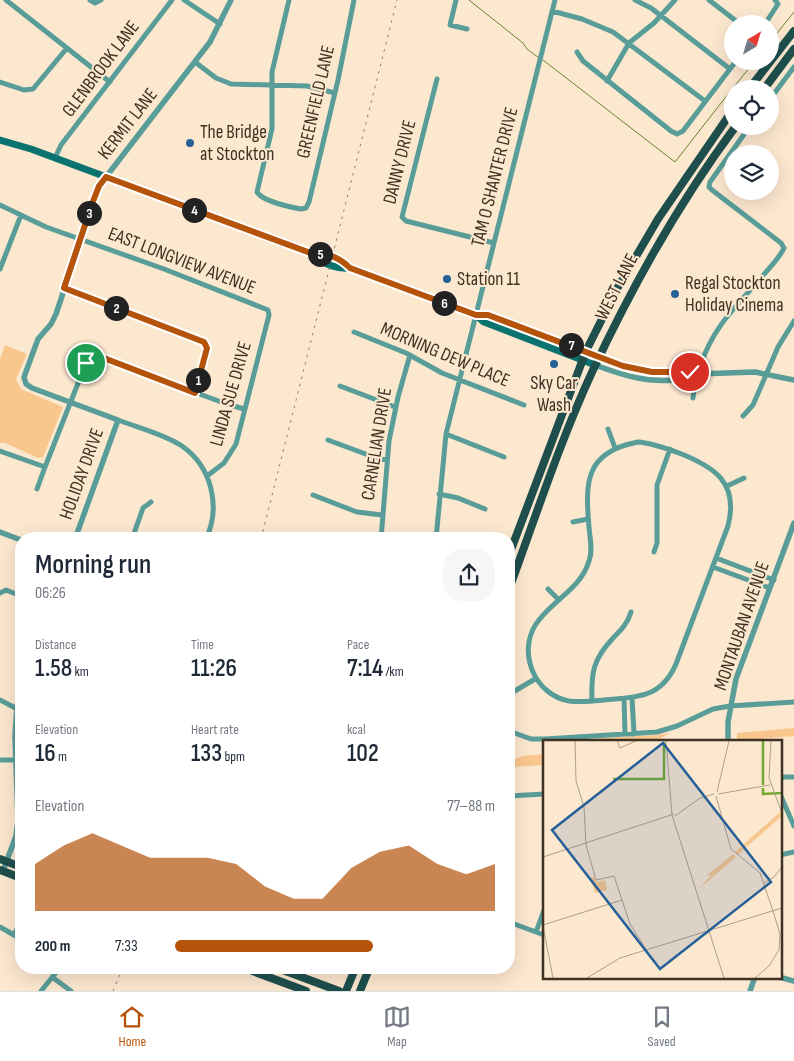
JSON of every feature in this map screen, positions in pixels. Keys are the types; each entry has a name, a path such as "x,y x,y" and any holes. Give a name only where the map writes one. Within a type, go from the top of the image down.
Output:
{"main road":[{"path":"756,80 794,31"},
{"path":"771,80 794,49"},
{"name":"WEST LANE","path":"515,539 586,351 618,287 658,218 724,123"},
{"name":"WEST LANE","path":"515,573 571,422 595,365 657,246 683,202 730,135"},
{"path":"0,140 55,158 316,255 322,254 343,261 350,268 476,315 488,315 600,357"},
{"path":"476,315 484,322 595,365"},
{"path":"2,871 15,876"},
{"path":"260,974 306,991"},
{"path":"293,974 338,991"},
{"path":"346,991 353,974"},
{"path":"360,991 367,974"}],"street":[{"path":"6,0 110,82"},
{"path":"90,0 99,1"},
{"name":"GLENBROOK LANE","path":"55,158 61,145 172,0"},
{"path":"184,0 220,24"},
{"name":"KERMIT LANE","path":"71,402 26,384 24,377 36,343 54,320 99,186 210,42 231,0"},
{"path":"272,85 274,61 289,0"},
{"name":"GREENFIELD LANE","path":"272,85 272,129 258,185 258,194 266,199 298,209 304,209 309,202 335,93 354,0"},
{"path":"456,0 450,25 467,29"},
{"name":"TAM O SHANTER DRIVE","path":"436,532 446,434 555,0"},
{"path":"635,0 651,8 724,63"},
{"path":"607,81 629,43 662,16 675,0"},
{"path":"709,0 728,15"},
{"path":"771,15 778,4 776,0"},
{"path":"552,11 603,26 629,43 704,102"},
{"path":"0,82 24,90 33,89 67,48"},
{"path":"577,52 584,61 607,81 677,134 683,131 728,70"},
{"path":"195,62 216,78 231,84 307,86 335,93"},
{"path":"779,87 794,67"},
{"name":"DANNY DRIVE","path":"437,78 402,217 406,221 494,243"},
{"path":"693,398 697,374 719,325 784,248 781,243 709,187 710,182 744,135"},
{"name":"EAST LONGVIEW AVENUE","path":"0,206 46,227 266,308 269,312"},
{"path":"0,269 21,215"},
{"path":"64,288 206,343 207,348 195,393"},
{"name":"LINDA SUE DRIVE","path":"207,476 221,466 231,454 236,444 270,315 269,312"},
{"path":"743,416 753,405 778,348 794,321"},
{"name":"MORNING DEW PLACE","path":"354,332 410,355 430,368 524,405"},
{"path":"37,489 88,358 92,354 195,393 244,409"},
{"name":"CARNELIAN DRIVE","path":"381,532 387,460 395,407 410,355"},
{"path":"600,357 637,370 652,372 690,372 697,374 767,373 794,380"},
{"path":"595,365 622,374 661,382 691,379 697,374"},
{"path":"340,386 395,407"},
{"path":"71,402 183,446 198,461 207,476 212,491 213,519 208,532"},
{"name":"HOLIDAY DRIVE","path":"78,532 118,420"},
{"path":"608,429 615,448"},
{"path":"446,434 504,457"},
{"path":"328,440 379,459 387,460"},
{"path":"646,442 670,450 708,465 726,486 730,503 730,519 676,664 670,676 661,686 650,693 632,698 578,702 560,698 545,689 535,679 529,657 530,637 541,617 579,580 588,564 591,547 587,490 590,476 599,461 620,445 646,442"},
{"path":"654,552 657,543 656,490 670,450"},
{"path":"0,451 45,467"},
{"path":"726,486 744,478"},
{"path":"313,494 357,512 382,515"},
{"path":"439,494 458,498 485,509"},
{"path":"134,532 143,508 151,502"},
{"path":"573,522 588,519"},
{"name":"MONTAUBAN AVENUE","path":"728,740 730,706 738,671 774,580 794,522"},
{"path":"0,532 15,538"},
{"path":"716,558 774,580"},
{"path":"713,567 770,588"},
{"path":"548,589 559,600"},
{"path":"1,592 6,590 15,594"},
{"path":"592,701 592,676 597,660 607,645 625,625 631,612"},
{"path":"515,691 535,679"},
{"path":"624,698 625,734"},
{"path":"632,698 634,734"},
{"path":"0,700 15,708"},
{"path":"515,733 531,739 634,734 669,729 705,712 730,706 794,702"},
{"path":"0,760 15,760 15,724"},
{"path":"515,796 543,794"},
{"path":"782,799 794,826"},
{"path":"2,871 4,861 15,838"},
{"path":"536,932 543,913"},
{"path":"515,924 543,935"},
{"path":"0,927 14,935"},
{"path":"41,991 54,974"},
{"path":"52,977 71,991"},
{"path":"750,991 755,978"}],"shaded area":[{"path":"5,345 27,354 16,379 21,389 63,407 43,457 38,458 5,443 0,443 0,359"},
{"path":"794,728 794,736 737,740 737,733"},
{"path":"670,733 658,740 573,740"},
{"path":"543,754 543,765 515,767 515,759"}],"waterway":[{"path":"469,0 539,58"},
{"path":"779,31 794,12"},
{"path":"543,60 675,162 724,99"},
{"path":"740,80 748,70"}],"railway":[{"path":"263,532 397,0"},
{"path":"113,991 120,974"}],"place":[{"name":"The Bridge at Stockton","path":"190,143"},
{"name":"Station 11","path":"447,279"},
{"name":"Regal Stockton Holiday Cinema","path":"675,294"},
{"name":"Sky Car Wash","path":"554,364"}],"route":[{"path":"86,363 92,354 96,355 195,393 207,348 204,342 64,288 92,204 99,186 106,177 316,255 322,254 343,261 350,268 476,315 488,315 580,348 623,366 652,372 690,372"}]}
